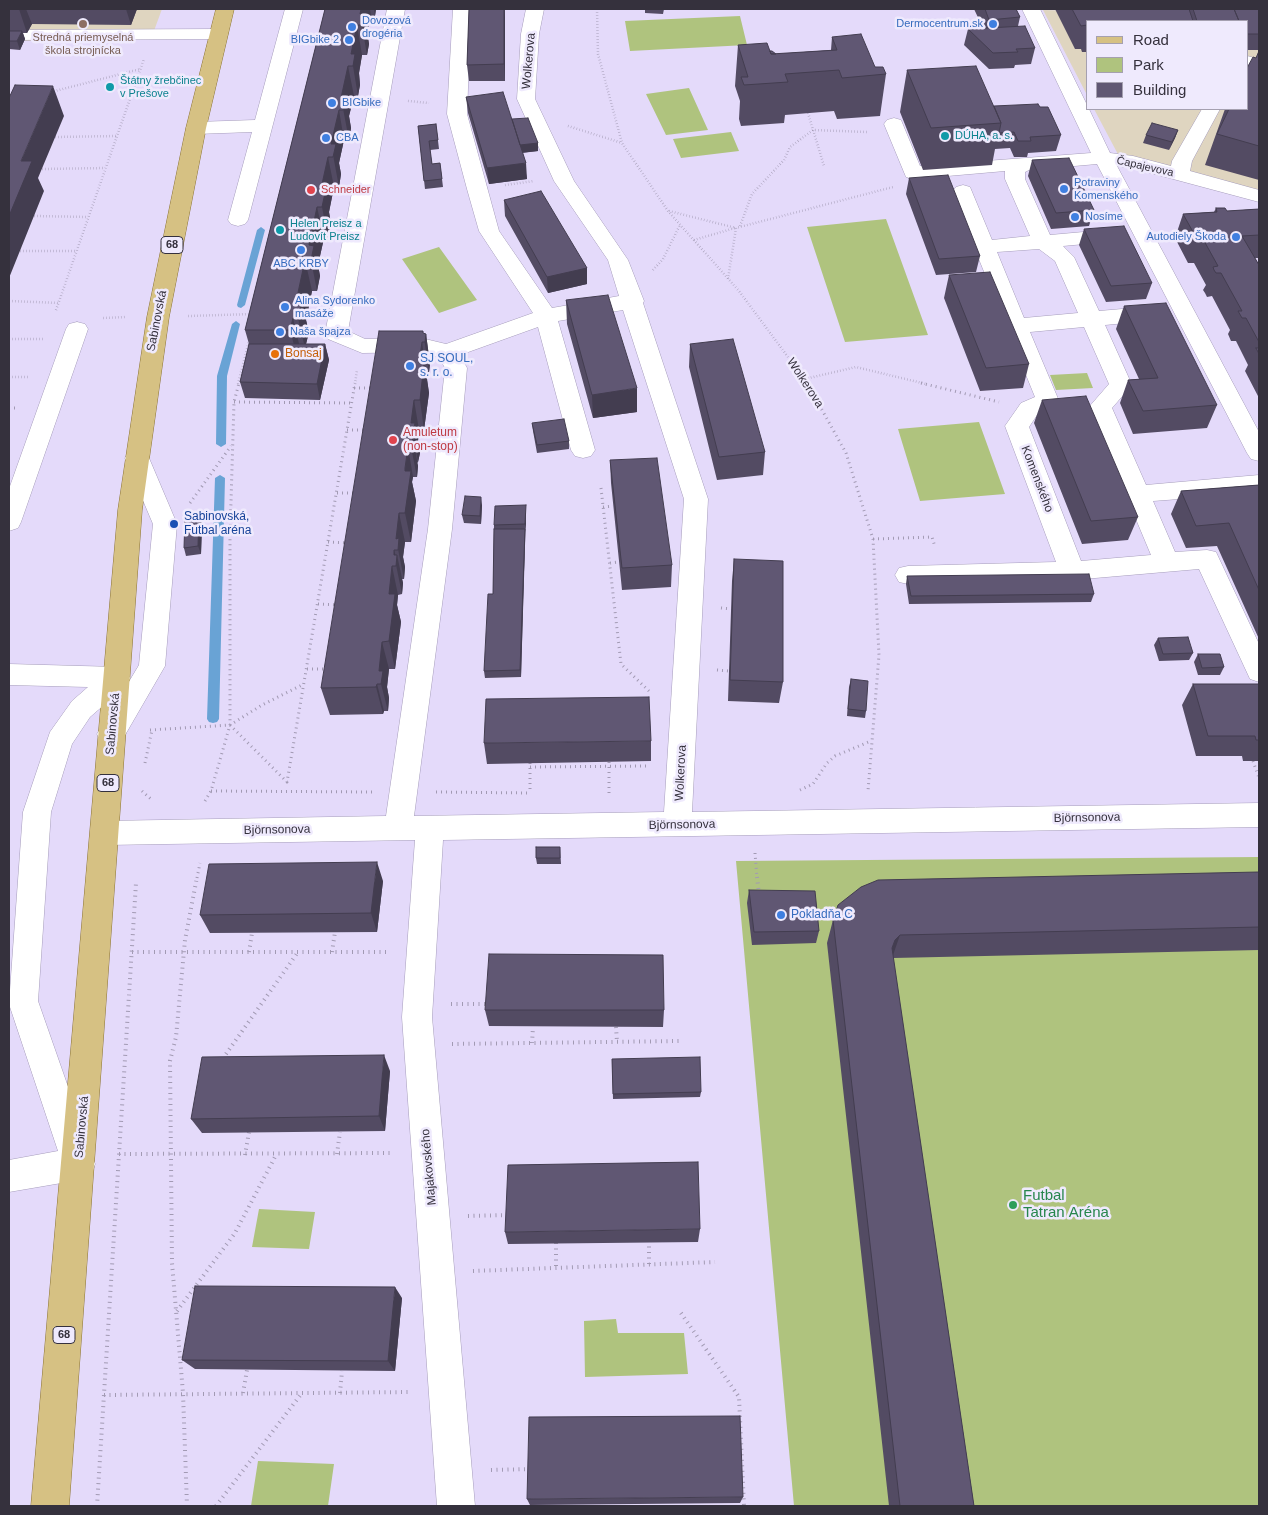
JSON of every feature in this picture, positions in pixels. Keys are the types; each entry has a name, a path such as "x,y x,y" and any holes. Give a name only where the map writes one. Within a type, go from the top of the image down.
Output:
{"main road":[{"name":"Sabinovská","path":"50,1506 79,1164 111,734 128,536 137,458 156,325 196,128 226,9"}],"street":[{"path":"238,220 294,9"},
{"path":"396,9 336,334 362,346 421,345 447,352 546,316 633,301"},
{"path":"462,9 457,114 489,231 546,316 583,450"},
{"name":"Wolkerova","path":"535,9 530,34 526,99 564,181 618,260 633,301 696,499 678,825"},
{"name":"Čapajevova","path":"1031,9 1103,158 1133,162 1259,196"},
{"path":"9,35 219,34"},
{"path":"1180,174 1182,161 1210,110"},
{"path":"196,128 263,126"},
{"path":"897,131 914,173 1103,158 1183,310 1250,418 1259,453"},
{"path":"963,191 1016,326 1055,407 1100,407 1121,385 1064,257 1042,242 1015,179 1015,170 1024,164"},
{"path":"984,247 1142,233"},
{"path":"1016,326 1183,310"},
{"path":"9,522 77,330"},
{"name":"Majakovského","path":"447,352 456,368 440,529 404,792 414,828 422,951 417,1017 456,1506"},
{"name":"Komenského","path":"1055,407 1017,426 1072,571"},
{"path":"1100,407 1168,562"},
{"path":"111,734 152,666 165,524 137,458"},
{"path":"1138,494 1259,484"},
{"path":"908,575 1072,571 1207,559 1259,672"},
{"path":"9,674 117,678"},
{"path":"9,1176 79,1164 22,1001 36,812 60,740 81,709 117,678"},
{"name":"Björnsonova","path":"105,833 1259,816"}],"path":[{"name":"Wolkerova","path":"597,9 598,54 622,143 668,210 728,279 805,379 846,453 873,539 879,655 868,794"},
{"path":"56,311 152,34"},
{"path":"47,93 140,68"},
{"path":"380,98 457,106"},
{"path":"808,114 824,166"},
{"path":"561,123 622,143"},
{"path":"740,226 752,194 784,160 790,147 813,130 897,131"},
{"path":"55,137 116,136"},
{"path":"42,169 105,168"},
{"path":"694,240 740,226 901,184"},
{"path":"668,210 736,228"},
{"path":"34,216 88,217"},
{"path":"663,259 680,225"},
{"path":"728,279 736,228"},
{"path":"20,251 77,251"},
{"path":"9,301 58,303"},
{"path":"254,321 256,314"},
{"path":"189,831 211,791 230,725 230,535 234,402 251,336"},
{"path":"9,339 46,339 43,347"},
{"path":"286,792 362,346"},
{"path":"805,379 856,367 1055,407"},
{"path":"9,377 32,377"},
{"path":"354,388 380,388"},
{"path":"234,402 352,403"},
{"path":"347,430 374,430"},
{"path":"186,508 232,444"},
{"path":"601,488 622,664 683,723"},
{"path":"337,493 364,494"},
{"path":"603,507 613,506"},
{"path":"328,542 356,543"},
{"path":"610,563 620,562"},
{"path":"318,604 347,605"},
{"path":"307,669 337,670"},
{"path":"230,725 262,705 304,684"},
{"path":"230,725 287,782"},
{"path":"144,767 152,729"},
{"path":"798,790 813,784 827,763 835,756 871,741"},
{"path":"1253,761 1259,778"},
{"path":"609,793 610,764"},
{"path":"530,793 530,765 681,765"},
{"path":"142,784 142,792 154,802"},
{"path":"211,791 404,792"},
{"path":"755,850 759,903"},
{"path":"187,1506 183,1393 172,1263 170,1061 176,1037 184,952 200,862"},
{"path":"97,1506 137,879"},
{"path":"332,952 335,932"},
{"path":"249,952 252,933"},
{"path":"132,952 422,951"},
{"path":"226,1054 298,952"},
{"path":"532,1043 533,1027"},
{"path":"616,1027 617,1042"},
{"path":"419,1044 680,1042"},
{"path":"245,1155 249,1132"},
{"path":"337,1154 340,1132"},
{"path":"119,1154 428,1153"},
{"path":"176,1312 235,1234 276,1154"},
{"path":"434,1217 510,1215"},
{"path":"648,1242 649,1264"},
{"path":"556,1243 556,1268"},
{"path":"438,1272 715,1262"},
{"path":"681,1313 739,1397 744,1506"},
{"path":"243,1393 246,1370"},
{"path":"340,1393 342,1371"},
{"path":"104,1395 447,1392"},
{"path":"216,1506 302,1393"}],"shaded area":[{"name":"Stredná priemyselná škola strojnícka","path":"9,9 162,9 151,39 9,41"},
{"path":"1043,10 1259,15 1259,192 1164,167 1121,160 1095,110 1248,110 1248,20 1086,20 1086,93"}],"green space":[{"path":"740,16 747,45 630,51 625,21"},
{"path":"689,88 708,130 666,135 646,94"},
{"path":"731,132 739,151 681,158 673,139"},
{"path":"886,219 928,335 845,342 807,227"},
{"path":"439,247 477,300 439,313 402,259"},
{"path":"1087,373 1093,388 1056,390 1050,375"},
{"path":"979,422 1005,494 920,501 898,429"},
{"name":"Futbal Tatran Aréna","path":"1259,857 1259,1506 794,1506 736,861"},
{"path":"259,1209 315,1212 309,1249 252,1247"},
{"path":"616,1319 618,1333 684,1333 688,1374 585,1377 584,1321"},
{"path":"258,1461 334,1464 328,1506 251,1506"}],"building":[{"path":"325,9 361,9 360,14 364,14 362,25 357,25 351,54 355,54 353,66 348,66 341,98 346,98 343,110 339,110 331,144 336,144 333,157 328,157 320,193 325,193 322,207 317,207 309,245 314,246 311,260 305,260 296,302 302,301 298,318 293,318 290,330 245,330"},
{"path":"469,9 504,9 504,64 467,65"},
{"path":"985,9 1016,9 1020,17 989,20"},
{"path":"1072,9 1189,9 1193,20 1086,20 1086,25 1081,26"},
{"path":"1193,9 1234,9 1239,20 1197,20"},
{"path":"1234,9 1259,9 1259,34 1248,34 1248,20 1239,20"},
{"path":"1025,26 1035,48 1016,49 1018,52 993,53 968,29"},
{"path":"9,31 22,31 17,41 9,41"},
{"path":"861,34 875,67 883,67 886,74 842,78 839,70 785,74 788,82 744,85 741,77 748,77 738,45 767,43 771,54 837,50 832,37"},
{"path":"1259,51 1259,146 1217,134 1229,110 1248,110 1248,66 1253,57 1256,58"},
{"path":"976,66 1001,123 931,128 907,70"},
{"path":"15,85 53,86 21,161 32,161 9,216 9,98"},
{"path":"503,92 526,163 487,168 466,97"},
{"path":"1038,104 1040,107 1048,107 1061,135 1030,137 1031,141 1018,141 1014,132 999,133 1001,123 994,106"},
{"path":"528,118 538,143 520,145 512,119"},
{"path":"1152,123 1178,130 1172,142 1146,135"},
{"path":"436,124 438,140 429,141 432,164 440,163 442,179 424,181 418,126"},
{"path":"1069,158 1094,210 1056,213 1032,160"},
{"path":"948,175 980,256 939,259 909,178"},
{"path":"541,191 587,268 547,277 504,200"},
{"path":"1216,208 1225,208 1227,211 1259,209 1259,235 1242,236 1259,265 1259,342 1246,318 1242,318 1238,311 1242,311 1221,273 1216,273 1214,270 1213,267 1218,266 1203,239 1197,239 1183,214 1217,212"},
{"path":"1124,226 1152,283 1111,286 1084,229"},
{"path":"990,272 1029,364 986,368 949,275"},
{"path":"608,295 637,388 592,395 566,300"},
{"path":"1166,303 1217,405 1143,411 1128,380 1158,378 1124,306"},
{"path":"379,331 423,331 426,334 425,342 422,342 419,363 424,363 420,400 414,400 411,423 415,423 413,433 410,433 409,437 413,437 411,447 408,447 405,468 405,471 411,471 405,513 399,513 396,539 399,538 398,550 394,550 394,555 397,555 396,566 392,566 389,594 395,594 389,641 382,642 379,671 383,671 381,684 377,684 376,687 321,688"},
{"path":"733,339 765,452 719,457 690,344"},
{"path":"249,344 325,344 317,384 240,382"},
{"path":"1086,396 1138,517 1091,521 1042,400"},
{"path":"564,419 569,441 537,445 532,423"},
{"path":"657,458 672,565 622,568 610,460"},
{"path":"1259,485 1259,590 1229,523 1196,526 1181,491"},
{"path":"465,496 481,497 480,516 462,515"},
{"path":"526,505 525,524 494,525 495,506"},
{"path":"199,516 198,546 184,548 185,518"},
{"path":"494,529 525,529 520,670 484,671 488,594 493,594"},
{"path":"734,559 783,561 783,682 730,680"},
{"path":"1089,574 1094,594 911,596 907,576"},
{"path":"1188,637 1193,653 1163,654 1158,638"},
{"path":"1198,654 1220,654 1224,667 1202,668"},
{"path":"851,679 868,681 866,711 848,709"},
{"path":"1193,684 1259,684 1259,740 1256,740 1255,736 1208,736"},
{"path":"649,697 651,741 484,743 486,699"},
{"path":"536,847 560,847 560,858 536,858"},
{"path":"377,862 371,913 200,915 209,864"},
{"path":"1259,872 1259,927 900,935 895,940 892,948 974,1506 900,1506 833,920 838,905 861,887 878,880"},
{"name":"Pokladňa C","path":"749,890 815,891 819,931 754,932"},
{"path":"489,954 663,955 664,1010 485,1010"},
{"path":"384,1055 379,1116 191,1119 202,1057"},
{"path":"700,1057 701,1092 613,1094 612,1059"},
{"path":"698,1162 700,1229 505,1232 508,1165"},
{"path":"195,1286 395,1287 388,1361 182,1360"},
{"path":"740,1416 743,1497 527,1499 529,1417"}],"waterway":[{"path":"241,305 261,230"},
{"path":"221,444 222,376 236,324"},
{"path":"213,719 220,478"}],"place":[{"name":"Stredná priemyselná škola strojnícka","path":"83,24"},
{"name":"Dermocentrum.sk","path":"993,24"},
{"name":"Dovozová drogéria","path":"352,27"},
{"name":"BIGbike 2","path":"349,40"},
{"name":"Štátny žrebčinec v Prešove","path":"110,87"},
{"name":"BIGbike","path":"332,103"},
{"name":"DÚHA, a. s.","path":"945,136"},
{"name":"CBA","path":"326,138"},
{"name":"Potraviny Komenského","path":"1064,189"},
{"name":"Schneider","path":"311,190"},
{"name":"Nosíme","path":"1075,217"},
{"name":"Helen Preisz a Ludovít Preisz","path":"280,230"},
{"name":"Autodiely Škoda","path":"1236,237"},
{"name":"ABC KRBY","path":"301,250"},
{"name":"Alina Sydorenko masáže","path":"285,307"},
{"name":"Naša špajza","path":"280,332"},
{"name":"Bonsaj","path":"275,354"},
{"name":"SJ SOUL, s. r. o.","path":"410,366"},
{"name":"Amuletum (non-stop)","path":"393,440"},
{"name":"Sabinovská, Futbal aréna","path":"174,524"},
{"name":"Pokladňa C","path":"781,915"},
{"name":"Futbal Tatran Aréna","path":"1013,1205"}]}
